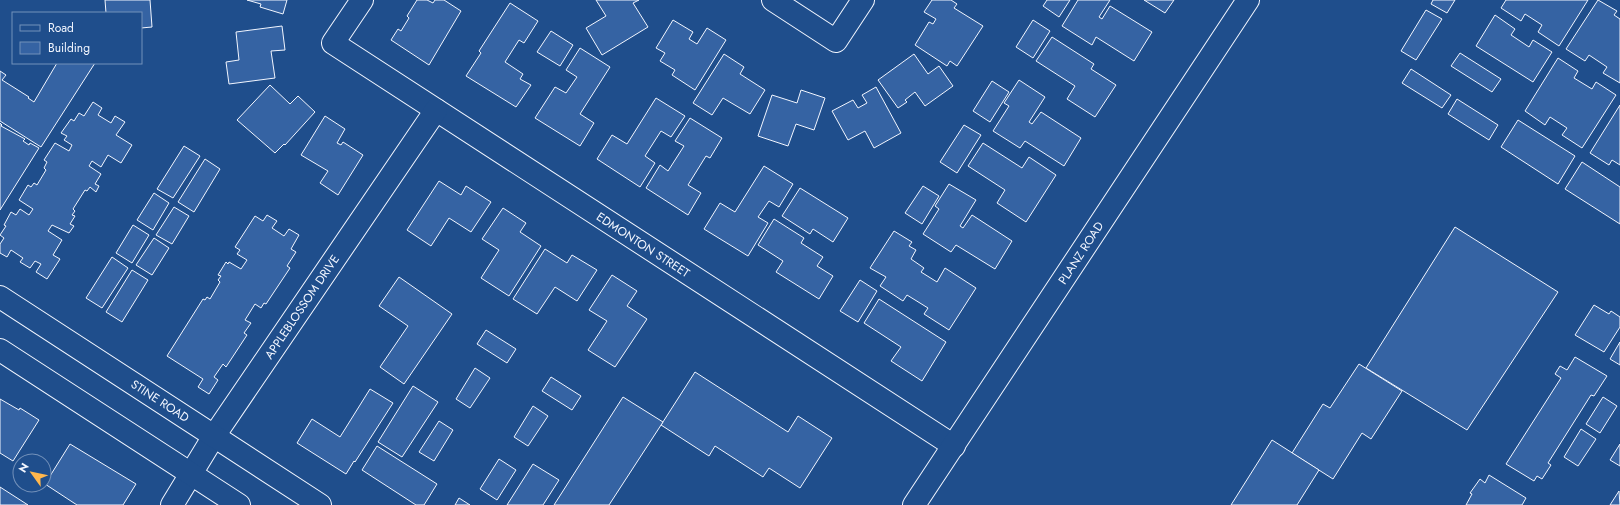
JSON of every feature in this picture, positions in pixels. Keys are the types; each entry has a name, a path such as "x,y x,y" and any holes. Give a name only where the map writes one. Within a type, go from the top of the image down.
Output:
{"street":[{"name":"EDMONTON STREET","path":"362,0 333,43 954,446"},
{"path":"773,0 836,41 863,0"},
{"name":"PLANZ ROAD","path":"914,505 1248,0"},
{"name":"APPLEBLOSSOM DRIVE","path":"172,505 190,473 214,436 436,110"},
{"name":"STINE ROAD","path":"0,297 320,505"},
{"path":"0,350 239,505"}],"building":[{"path":"105,0 150,0 152,27 142,28 142,12 106,12"},
{"path":"247,0 287,0 283,14 260,7 261,4"},
{"path":"417,0 427,0 433,3 435,0 444,0 461,11 429,65 391,40 398,29 401,31 409,18 407,16"},
{"path":"596,0 639,0 633,3 648,27 602,55 586,28 606,16"},
{"path":"932,0 951,0 957,4 954,8 983,26 957,66 950,61 947,66 915,45 929,22 933,24 936,19 924,12"},
{"path":"1047,0 1070,0 1059,17 1043,6"},
{"path":"1078,0 1110,0 1099,17 1102,19 1110,6 1152,32 1134,61 1096,37 1092,45 1062,26"},
{"path":"1144,0 1174,0 1165,13"},
{"path":"1433,0 1455,0 1447,13 1431,4"},
{"path":"1506,0 1588,0 1559,46 1538,32 1542,25 1525,14 1521,21 1501,8"},
{"path":"1598,0 1617,11 1614,15 1620,19 1620,83 1603,73 1607,67 1589,55 1585,61 1566,49"},
{"path":"510,3 538,21 524,43 519,40 505,62 523,74 520,79 531,85 516,107 466,76 481,53 479,51"},
{"path":"1426,10 1442,19 1416,60 1401,51"},
{"path":"1495,15 1515,29 1511,35 1529,47 1533,40 1552,52 1533,82 1476,46"},
{"path":"673,20 693,32 689,39 697,44 707,28 726,40 695,90 672,75 675,70 660,61 665,53 656,48"},
{"path":"1033,20 1050,31 1033,58 1016,47"},
{"path":"282,26 285,50 271,51 275,78 229,84 226,62 239,60 236,32"},
{"path":"551,31 573,45 560,66 537,52"},
{"path":"1052,37 1094,64 1091,69 1116,85 1095,117 1067,99 1075,86 1036,61"},
{"path":"580,48 610,67 580,114 594,123 580,146 535,118 555,87 566,93 577,77 566,70"},
{"path":"1460,53 1501,79 1492,92 1451,66"},
{"path":"724,54 744,67 740,74 765,90 750,114 723,98 712,115 693,103"},
{"path":"914,54 928,74 939,66 953,86 925,106 915,92 905,100 907,102 898,108 878,80"},
{"path":"1558,58 1578,71 1574,78 1592,89 1596,82 1616,95 1582,148 1562,135 1567,128 1550,117 1545,125 1525,111"},
{"path":"56,64 94,64 41,147 0,121 0,71 6,75 2,80 29,97 28,98 34,102"},
{"path":"1411,69 1451,95 1442,108 1402,83"},
{"path":"1019,80 1045,97 1029,122 1032,124 1041,112 1081,138 1064,166 1025,141 1020,148 993,131 1009,106 1004,103"},
{"path":"992,81 1009,92 990,122 973,111"},
{"path":"270,85 290,104 298,96 315,112 285,145 284,144 275,153 237,120"},
{"path":"876,87 901,133 874,148 865,131 848,140 832,111 853,100 858,108 867,103 862,95"},
{"path":"801,90 825,98 814,130 796,124 788,146 758,136 772,95 797,103"},
{"path":"656,98 685,116 671,137 661,131 645,156 655,163 640,187 597,159 612,135 627,144"},
{"path":"1457,99 1498,125 1489,140 1448,114"},
{"path":"93,102 102,108 98,115 111,123 115,116 125,122 116,135 132,145 121,163 108,155 101,167 92,161 89,166 101,174 95,184 99,186 96,192 90,187 87,191 85,190 73,209 75,211 72,215 75,216 70,224 74,226 69,233 52,225 48,231 62,240 53,255 60,259 47,279 36,272 41,264 35,261 30,268 20,262 23,258 11,250 7,257 0,253 0,244 4,238 0,235 6,226 4,225 11,212 16,215 20,209 29,215 33,209 19,200 28,185 31,187 34,183 37,185 46,170 44,168 47,162 44,160 55,143 69,151 72,145 64,140 67,136 61,133 71,119 74,121 79,113 84,116"},
{"path":"1620,105 1620,165 1612,160 1609,165 1590,153"},
{"path":"325,116 345,129 337,143 341,145 343,142 363,155 338,195 320,183 328,171 301,155"},
{"path":"690,118 722,138 710,158 706,156 688,185 701,193 688,215 646,188 660,165 668,171 684,146 675,141"},
{"path":"1518,120 1575,156 1558,184 1501,147"},
{"path":"0,123 2,125 1,126 25,139 23,141 29,145 30,143 39,148 0,210"},
{"path":"964,125 981,135 957,173 940,162"},
{"path":"983,143 1022,168 1029,157 1056,175 1026,222 997,203 1005,190 968,166"},
{"path":"184,146 200,156 173,198 157,189"},
{"path":"205,159 220,169 194,212 178,202"},
{"path":"1582,162 1620,187 1620,224 1565,189"},
{"path":"764,166 793,184 779,207 769,201 758,217 768,223 748,256 704,229 720,203 735,212"},
{"path":"439,181 461,195 466,186 491,202 471,232 449,218 431,246 407,230"},
{"path":"949,184 976,200 960,226 963,228 972,215 1012,241 995,269 956,245 951,252 923,234 939,209 935,206"},
{"path":"923,186 939,196 922,224 905,213"},
{"path":"800,188 848,218 833,242 813,229 810,234 782,216"},
{"path":"154,193 169,203 153,230 137,220"},
{"path":"174,207 189,216 172,244 156,235"},
{"path":"503,208 526,223 520,232 541,246 509,296 481,278 499,250 482,239"},
{"path":"267,215 277,221 272,228 284,236 289,229 299,235 291,249 296,252 287,266 290,268 266,304 264,303 261,308 255,304 245,320 251,323 244,333 247,335 226,367 223,364 214,377 218,380 209,394 198,387 203,379 167,356 203,299 205,300 207,297 210,299 220,282 218,280 221,276 218,275 226,262 228,264 229,262 241,269 247,260 237,254 240,250 235,247 255,216 263,221"},
{"path":"774,219 804,238 801,243 823,257 817,266 833,276 819,299 776,272 783,261 758,245"},
{"path":"133,225 149,235 132,263 116,253"},
{"path":"1455,227 1558,292 1467,430 1366,368"},
{"path":"894,231 912,242 909,246 916,250 911,259 924,268 921,272 937,282 945,268 976,288 949,330 924,314 928,308 907,295 903,301 880,286 886,277 870,268"},
{"path":"154,238 169,248 152,275 136,265"},
{"path":"545,249 567,263 572,255 597,270 577,301 555,287 537,314 513,299"},
{"path":"112,257 128,268 102,308 86,298"},
{"path":"132,270 148,280 122,322 106,312"},
{"path":"612,275 637,291 627,306 647,319 615,367 588,350 607,321 589,310"},
{"path":"399,277 452,314 404,384 380,367 408,326 379,306"},
{"path":"860,280 877,291 858,322 840,311"},
{"path":"879,299 946,342 922,381 891,361 901,347 864,323"},
{"path":"1594,305 1609,314 1611,311 1620,317 1620,327 1604,352 1575,335"},
{"path":"486,330 516,349 507,363 477,344"},
{"path":"1620,342 1620,365 1610,359"},
{"path":"1575,357 1607,376 1594,396 1591,395 1548,463 1551,465 1542,479 1537,476 1534,481 1506,464 1561,378 1555,374 1560,366 1567,370"},
{"path":"1359,364 1402,391 1371,439 1362,433 1333,479 1292,453 1323,404 1330,408"},
{"path":"475,368 490,378 470,408 456,399"},
{"path":"695,372 788,432 798,416 832,438 800,488 769,468 763,477 715,446 709,456 661,425"},
{"path":"551,377 581,396 572,410 542,391"},
{"path":"413,386 438,402 402,457 378,442"},
{"path":"370,389 393,403 346,474 297,443 312,419 340,437"},
{"path":"623,397 663,422 609,505 554,505"},
{"path":"1603,397 1617,406 1600,433 1586,424"},
{"path":"0,399 19,410 20,408 39,420 18,453 12,453 12,460 0,453"},
{"path":"533,406 548,416 528,446 514,437"},
{"path":"439,421 453,430 434,461 419,452"},
{"path":"1581,429 1596,439 1578,466 1564,457"},
{"path":"1272,440 1319,470 1297,505 1231,505"},
{"path":"70,444 136,484 123,505 77,505 52,489 52,473"},
{"path":"1620,444 1620,466 1610,460"},
{"path":"377,446 437,484 424,505 416,505 362,470"},
{"path":"499,459 516,470 497,500 480,489"},
{"path":"533,464 559,480 543,505 507,505"},
{"path":"1489,475 1526,498 1522,505 1466,505 1472,494 1470,493 1480,479 1485,483"},
{"path":"0,487 28,505 0,505"},
{"path":"1619,491 1620,505 1610,505"},
{"path":"459,498 470,505 455,505"}]}
